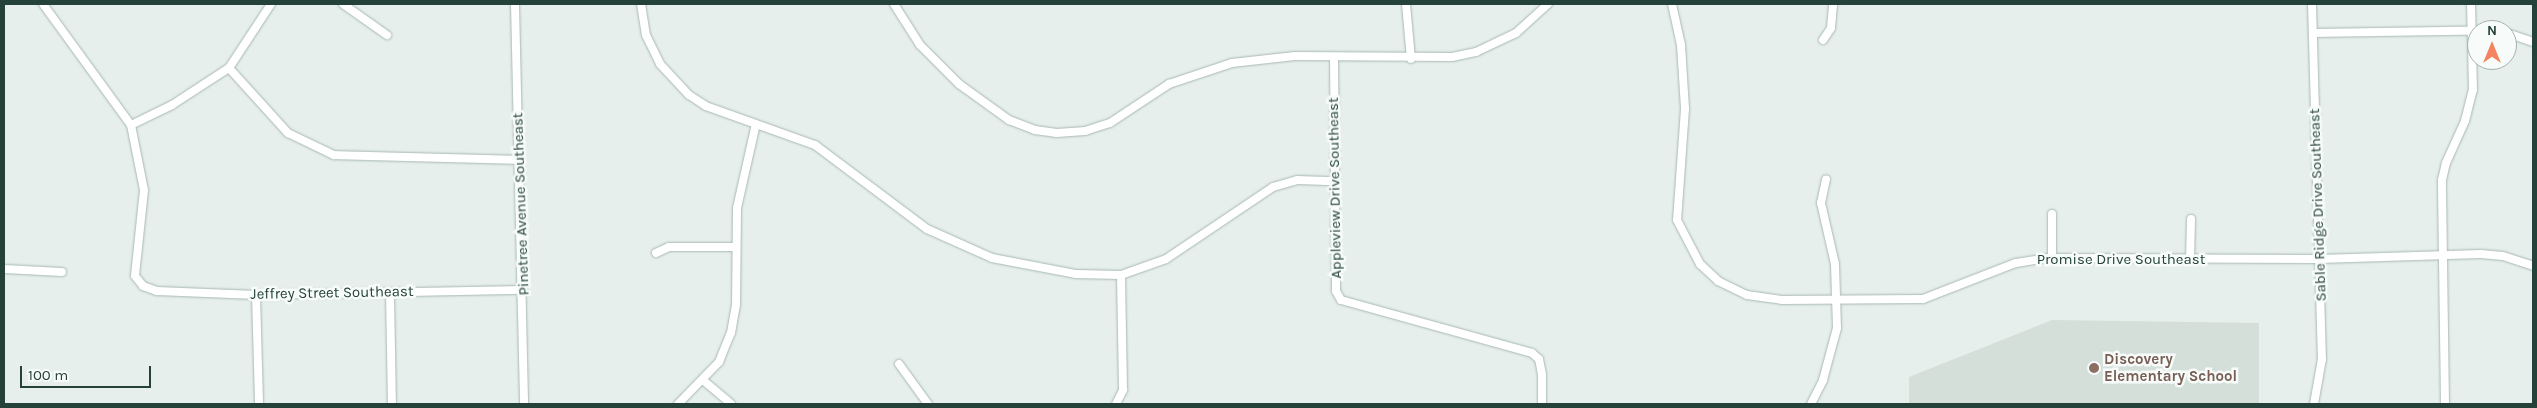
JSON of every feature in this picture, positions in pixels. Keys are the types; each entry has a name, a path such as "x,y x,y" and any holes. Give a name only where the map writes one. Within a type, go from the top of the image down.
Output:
{"street":[{"path":"43,4 98,76 131,125 172,105 229,68 271,4"},
{"path":"343,4 387,35"},
{"name":"Pinetree Avenue Southeast","path":"516,4 524,404"},
{"path":"641,4 646,35 660,64 675,81 706,106 815,145 898,210 956,244 992,258 1043,270 1121,275 1166,259 1272,187 1297,180 1335,181"},
{"path":"894,4 920,45 948,76 998,114 1044,132 1085,131 1110,123 1169,84 1212,68 1264,58 1411,59 1452,57 1497,44 1516,33 1548,4"},
{"path":"1406,4 1411,59"},
{"name":"Promise Drive Southeast","path":"1672,4 1684,81 1683,147 1676,201 1684,241 1700,264 1718,281 1747,295 1782,300 1923,299 1945,294 2011,265 2052,258 2190,260 2503,256 2533,266"},
{"path":"1823,40 1831,28 1833,4"},
{"name":"Sable Ridge Drive Southeast","path":"2312,4 2322,369 2314,404"},
{"path":"2471,4 2472,20"},
{"path":"2313,33 2467,28"},
{"path":"2517,36 2533,42"},
{"name":"Appleview Drive Southeast","path":"1334,58 1336,290 1341,300 1532,354 1539,359 1542,375 1542,404"},
{"path":"229,68 288,133 334,155 519,160"},
{"path":"2444,404 2443,171 2471,101 2471,70"},
{"path":"678,404 704,381 719,362 731,333 736,305 736,247 745,161 756,124"},
{"name":"Jeffrey Street Southeast","path":"131,125 144,190 136,262 136,276 143,286 157,291 256,295 523,290"},
{"path":"1811,404 1832,351 1838,300 1820,203 1826,180"},
{"path":"2052,214 2052,258"},
{"path":"2190,260 2191,219"},
{"path":"656,253 669,246 736,247"},
{"path":"4,269 62,272"},
{"path":"1116,404 1123,390 1121,275"},
{"path":"390,293 392,404"},
{"path":"256,295 258,404"},
{"path":"898,364 928,404"},
{"path":"704,381 731,404"}],"shaded area":[{"name":"Discovery Elementary School","path":"2052,320 2259,323 2259,404 1909,404 1909,377"}],"place":[{"name":"Discovery Elementary School","path":"2094,368"}]}
